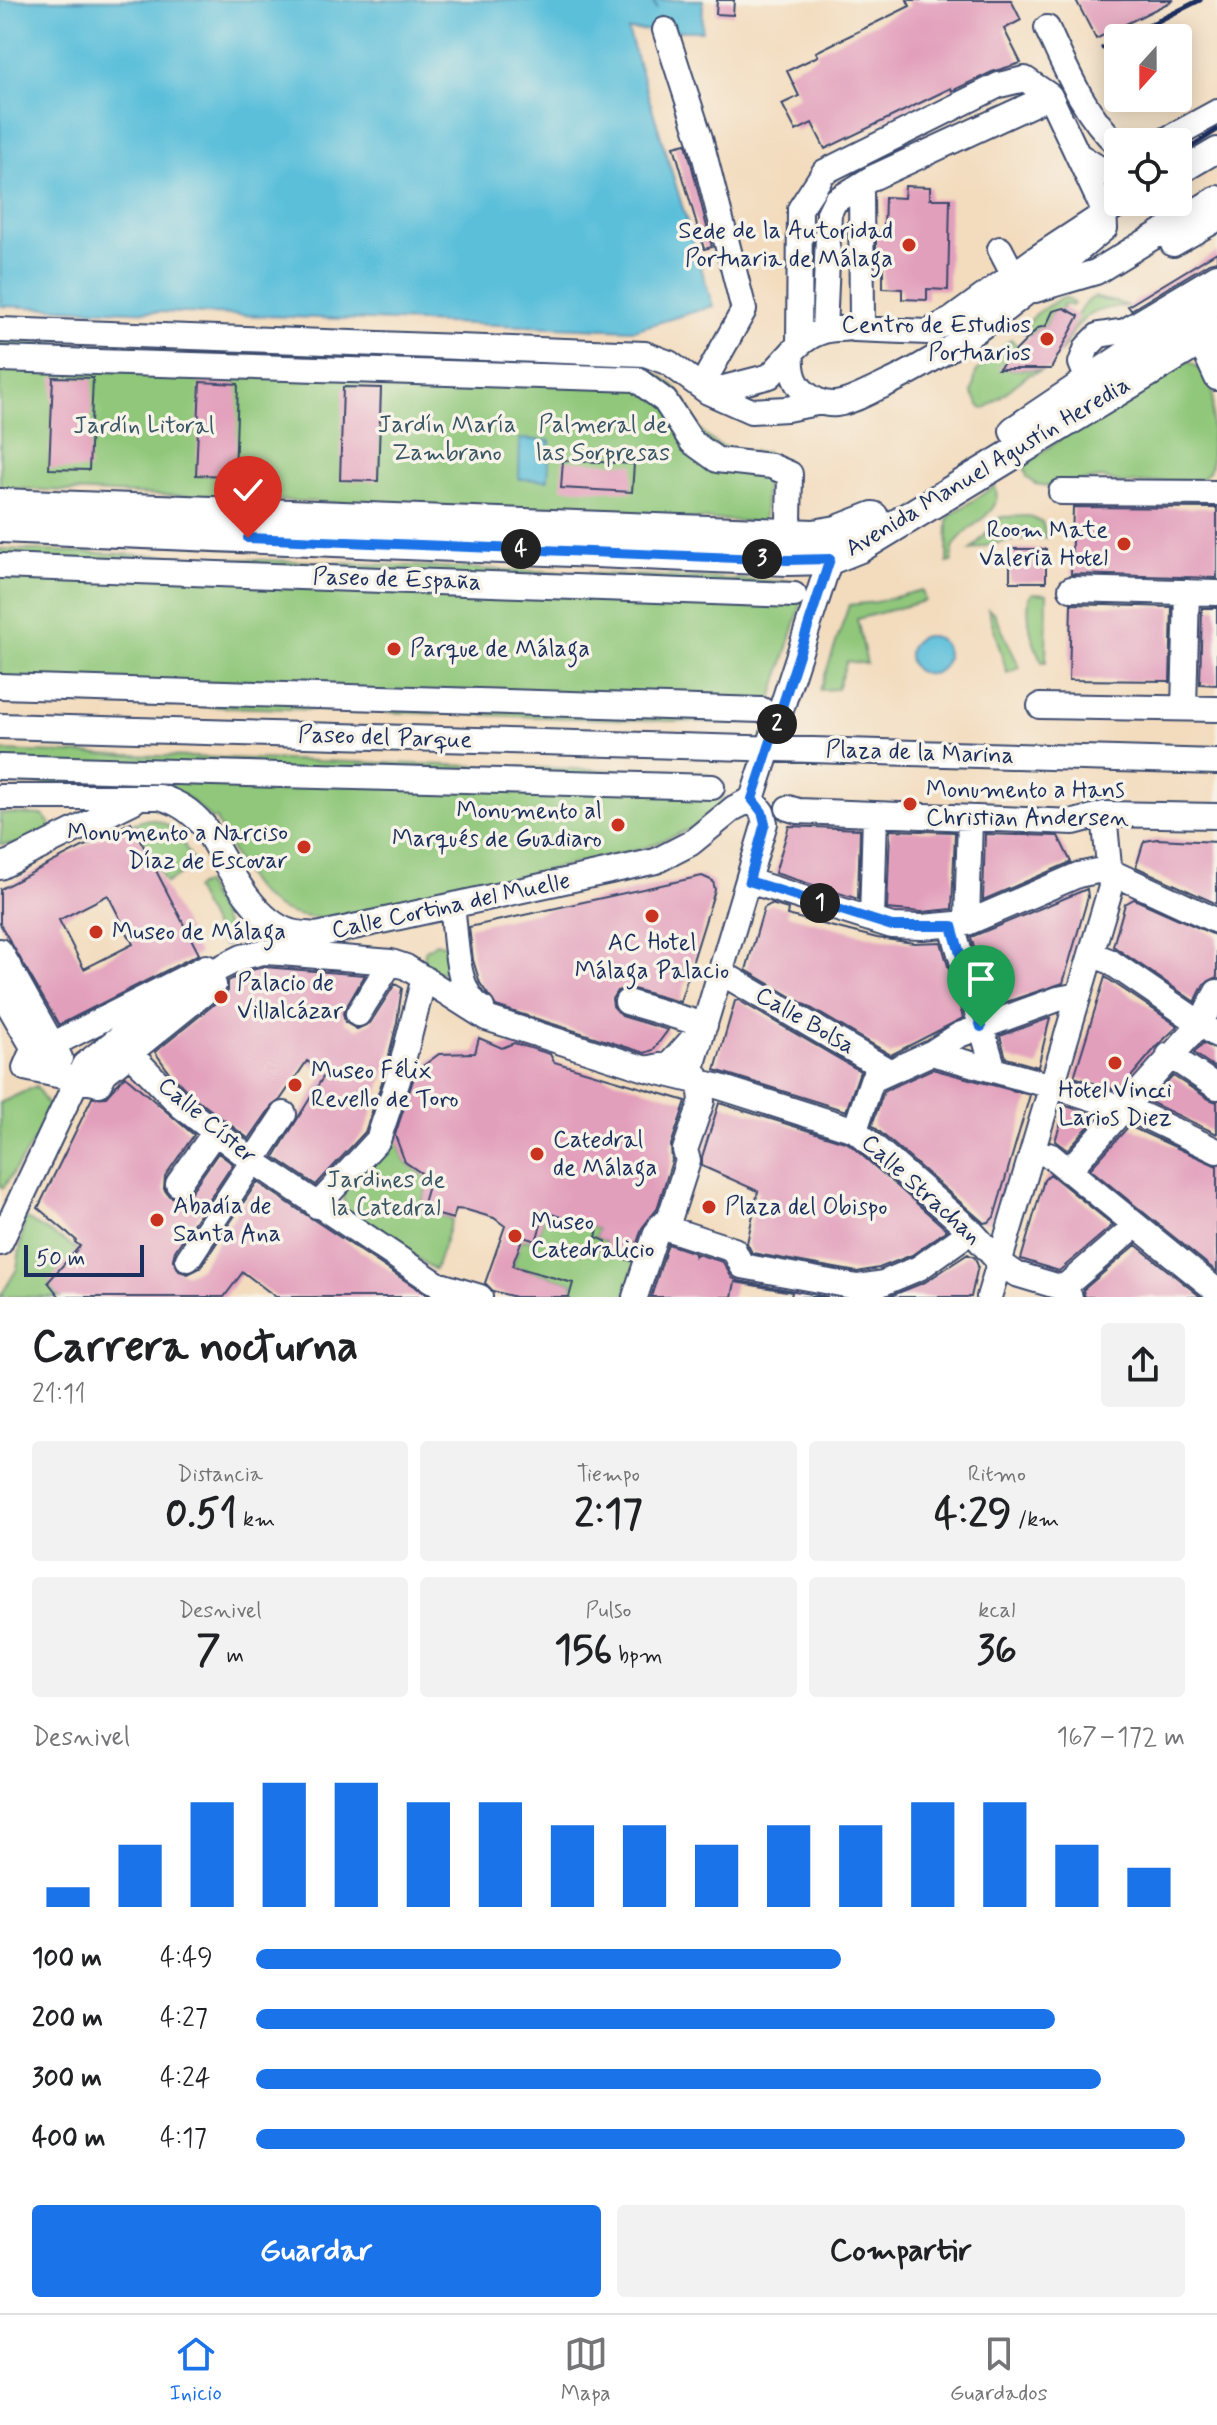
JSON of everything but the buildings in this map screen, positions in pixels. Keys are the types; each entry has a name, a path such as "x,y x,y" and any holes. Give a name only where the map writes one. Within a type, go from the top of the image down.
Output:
{"main road":[{"name":"Avenida Manuel Agustín Heredia","path":"830,559 860,547 1095,390 1217,298"},
{"name":"Avenida Manuel Agustín Heredia","path":"830,559 873,517 1013,432 1209,335"},
{"path":"0,504 814,535 837,531 873,517"},
{"path":"0,527 723,558 830,559"}],"street":[{"path":"1047,28 1071,78 1104,132"},
{"path":"665,30 700,138 744,310 706,390"},
{"path":"1104,194 1078,155 1050,96 1025,79 999,85 824,172 800,209 796,348 791,366 797,384 809,397 821,402 835,404 849,400 905,375 960,341 1030,275 1096,272 1150,258 1217,219"},
{"path":"824,331 829,213 835,201 861,185 1050,96"},
{"path":"1188,128 1217,112"},
{"path":"1192,164 1217,150"},
{"path":"1078,155 1104,171"},
{"path":"854,329 862,323 861,185"},
{"path":"1096,272 1217,198"},
{"path":"706,390 770,376 813,333 854,329 928,332 1030,275 1105,228 1110,216"},
{"path":"1000,249 1030,275"},
{"path":"1095,390 1081,363 1087,347 1099,335 1125,331 1217,276"},
{"path":"0,330 645,354 669,363 706,390 751,411 787,409 821,402"},
{"path":"1209,335 1217,378"},
{"path":"0,359 636,379 665,401 692,442 717,460 771,466 790,474 789,521"},
{"path":"1061,492 1217,493"},
{"path":"635,1297 660,1226 670,1217 675,1188 688,1161 685,1150 702,1101 700,1083 692,1067 765,823 762,812 752,799 830,559"},
{"name":"Paseo de España","path":"0,566 794,595"},
{"path":"1071,589 1217,593"},
{"path":"1184,708 1187,592"},
{"name":"Paseo del Parque","path":"0,686 762,710"},
{"path":"1040,706 1217,709"},
{"name":"Paseo del Parque","path":"0,726 770,748"},
{"name":"Plaza de la Marina","path":"770,748 1217,762"},
{"name":"Paseo del Parque","path":"0,767 712,787"},
{"name":"Calle Cortina del Muelle","path":"0,797 160,797 177,802 194,815 254,907 291,932 317,935 656,861 691,843 752,799"},
{"path":"0,867 140,797"},
{"path":"788,808 875,815 1074,822 1104,814 1217,816"},
{"path":"989,1297 1111,887 1104,814"},
{"path":"872,919 875,815"},
{"path":"722,818 763,831"},
{"path":"970,819 960,924 981,1027 994,1070"},
{"path":"749,881 892,926 960,924 1078,875 1111,872 1217,921"},
{"path":"452,907 466,991 477,1005 489,1012 498,1014 499,1008"},
{"path":"0,951 63,1061"},
{"name":"Calle Cortina del Muelle","path":"210,975 242,957 263,952 391,962 406,967 486,1018 646,1069"},
{"path":"1091,954 1109,961 1208,1030"},
{"path":"358,1014 391,962"},
{"path":"0,1243 63,1061 206,967 210,975 155,1010 123,1046 63,1061"},
{"name":"Calle Bolsa","path":"720,972 880,1075"},
{"path":"317,1206 378,1140 398,1080 424,978"},
{"path":"0,990 63,1061"},
{"path":"1068,1171 1169,1055 1208,1030 1217,992"},
{"path":"855,1130 880,1075 931,1053 959,1035 1058,999 1079,995"},
{"path":"627,1002 705,1025"},
{"path":"646,1069 670,1064 705,1025"},
{"name":"Calle Císter","path":"123,1046 181,1106 253,1161 437,1284 472,1296"},
{"path":"931,1053 1124,1108 1217,1151"},
{"path":"1169,1055 1217,1087"},
{"name":"Calle Strachan","path":"646,1069 855,1130 971,1231 1000,1263"},
{"path":"188,1259 284,1114"},
{"path":"178,1184 215,1132"},
{"path":"1033,1150 1051,1156 1217,1291"},
{"path":"660,1226 734,1250 742,1266 826,1290 883,1283 919,1268 971,1231"},
{"path":"1000,1263 1016,1274 1067,1292 1135,1226"}],"green space":[{"path":"1095,297 1127,306 1103,309 1089,315 1077,326 1059,354 1078,313"},
{"path":"1061,298 1067,298 1074,304 1063,304 1062,309 1053,312 1046,326 1038,328 1031,335 1021,331 1038,312"},
{"path":"1011,339 1019,348 1005,362 1008,369 1043,370 1028,375 985,409 981,408 972,393 976,372"},
{"name":"Palmeral de las Sorpresas","path":"0,341 642,365 678,390 696,423 709,439 727,448 767,452 764,522 0,488"},
{"path":"1186,360 1204,372 1213,390 1211,464 1209,472 1201,479 1123,484 1102,478 1049,486 1035,484 1027,477 1024,466 1092,416"},
{"path":"995,486 995,504 956,543 952,562 947,563 948,520 951,515"},
{"path":"1028,516 1042,522 1047,538 1009,541 971,550 1001,517"},
{"name":"Parque de Málaga","path":"0,549 799,582 803,598 771,702 752,719 738,723 0,700"},
{"path":"922,590 925,601 857,619 867,664 847,661 837,689 820,690 849,605 876,602"},
{"path":"1033,593 1047,594 1046,662 1042,662 1030,631 1028,606"},
{"path":"988,609 994,613 1020,668 1007,673"},
{"path":"0,751 703,773 722,785 724,794 722,807 692,828 645,848 331,918 306,917 286,912 256,890 235,858 215,818 211,819 180,793 167,787 0,783"},
{"path":"0,813 43,815 51,825 50,831 28,845 0,844"},
{"path":"148,819 166,824 178,835 195,866 166,883 134,823"},
{"path":"204,883 233,940 226,946 222,944 194,889"},
{"path":"436,943 448,946 450,968 442,972 432,971 424,961 425,951"},
{"path":"36,1086 52,1113 3,1188 0,1186 0,1103"},
{"name":"Jardines de la Catedral","path":"391,1122 405,1162 430,1179 419,1209 452,1219 435,1270 348,1213 343,1198"},
{"path":"545,1212 598,1229 596,1237 606,1241 605,1252 635,1262 625,1297 569,1297 573,1283 512,1266 522,1240 536,1241"},
{"path":"25,1218 79,1250 49,1282 60,1297 0,1297 17,1269"}],"water":[{"path":"0,0 703,0 702,31 628,30 713,306 634,330 0,306"},
{"path":"520,439 550,441 548,480 519,479"},
{"path":"928,636 941,642 947,655 941,668 928,674 915,668 909,655 915,642"}],"ferry route":[{"path":"653,0 661,21"}],"railway":[{"path":"1152,24 1200,0"},
{"path":"1192,146 1217,130"}],"place":[{"name":"Sede de la Autoridad Portuaria de Málaga","path":"909,245"},
{"name":"Centro de Estudios Portuarios","path":"1047,339"},
{"name":"Room Mate Valeria Hotel","path":"1124,544"},
{"name":"Parque de Málaga","path":"394,649"},
{"name":"Monumento a Hans Christian Andersen","path":"910,804"},
{"name":"Monumento al Marqués de Guadiaro","path":"618,825"},
{"name":"Monumento a Narciso Díaz de Escovar","path":"304,847"},
{"name":"AC Hotel Málaga Palacio","path":"652,916"},
{"name":"Museo de Málaga","path":"96,932"},
{"name":"Palacio de Villalcázar","path":"221,997"},
{"name":"Hotel Vincci Larios Diez","path":"1115,1063"},
{"name":"Museo Félix Revello de Toro","path":"295,1085"},
{"name":"Catedral de Málaga","path":"537,1154"},
{"name":"Plaza del Obispo","path":"709,1207"},
{"name":"Abadía de Santa Ana","path":"157,1220"},
{"name":"Museo Catedralicio","path":"515,1236"}],"route":[{"path":"248,538 787,560 830,559 819,601 752,799 762,812 765,823 749,881 892,926 952,926 981,1027"}],"park label":[{"name":"Jardín Litoral","path":"144,426"},
{"name":"Jardín María Zambrano","path":"447,439"}]}
